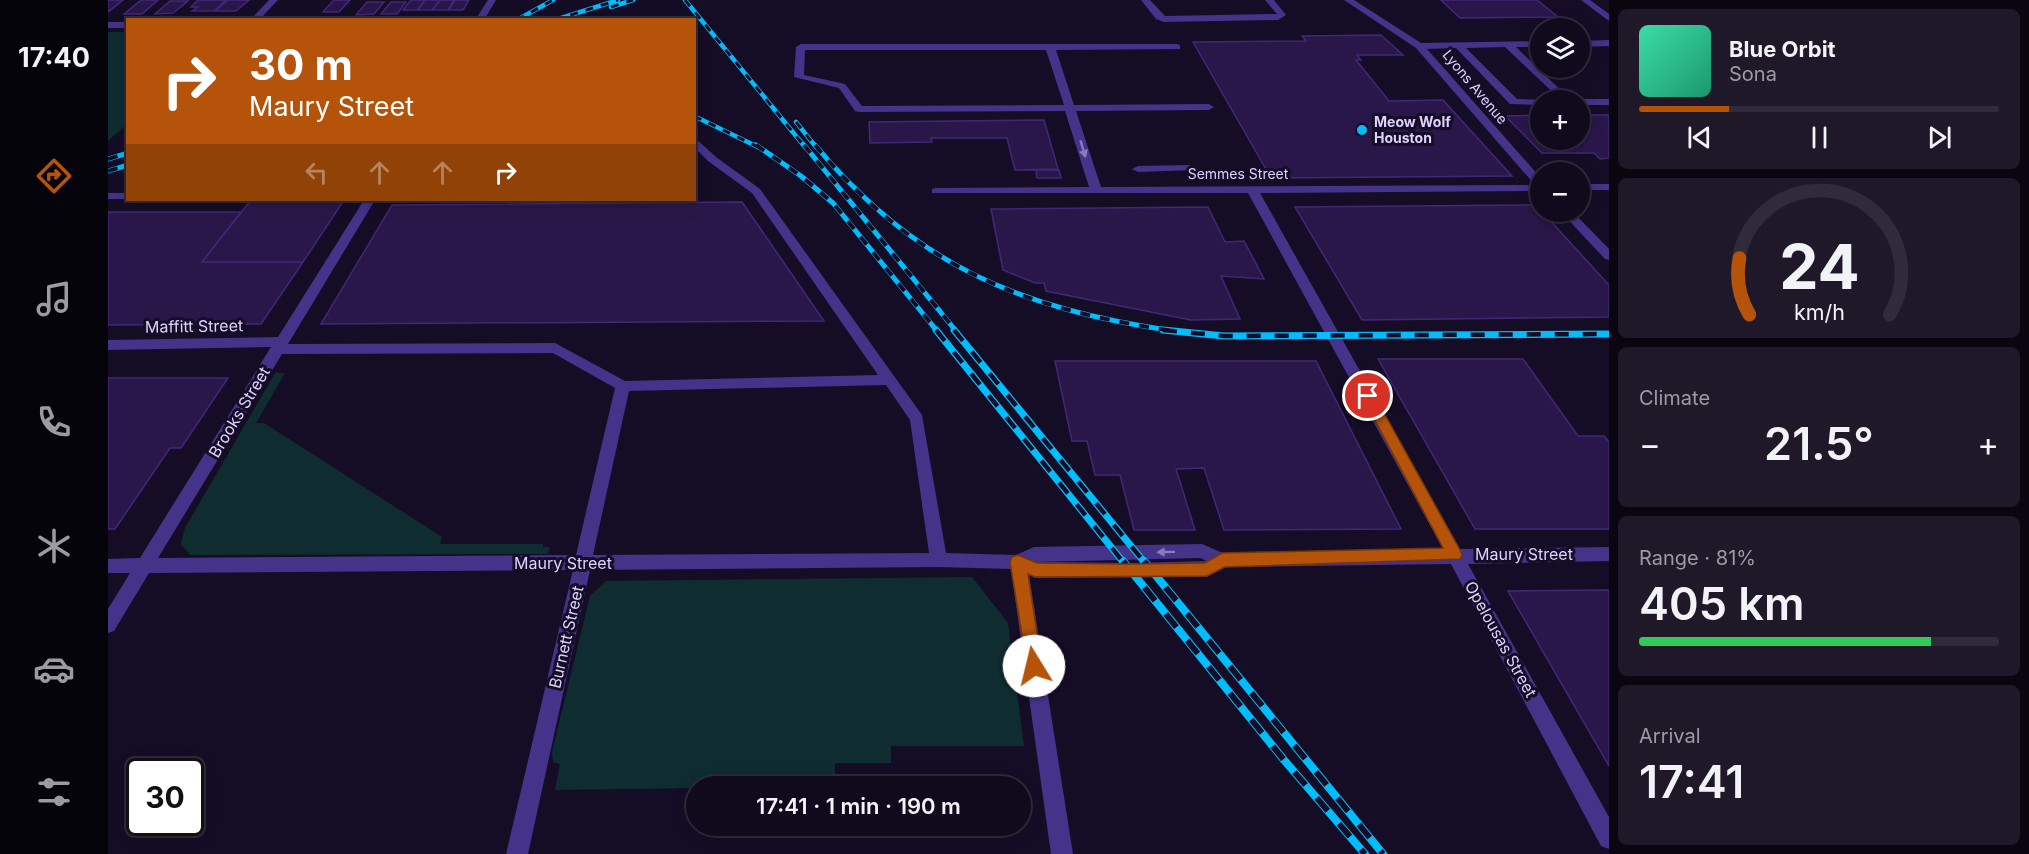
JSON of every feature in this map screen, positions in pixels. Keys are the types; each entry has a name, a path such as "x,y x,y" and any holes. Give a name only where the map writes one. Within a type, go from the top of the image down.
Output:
{"street":[{"path":"256,18 274,0"},
{"path":"480,18 492,0"},
{"path":"1145,0 1159,17 1278,18 1282,15 1269,0"},
{"name":"Lyons Avenue","path":"1348,0 1419,46 1461,91 1489,128 1530,172"},
{"path":"1586,0 1609,18"},
{"path":"108,25 126,25"},
{"path":"1590,43 1609,41"},
{"path":"1419,46 1530,44"},
{"path":"1458,45 1514,102 1530,102"},
{"path":"1508,45 1555,90"},
{"path":"1177,47 801,47 799,77 842,86 859,109 1209,107"},
{"path":"1050,47 1096,190"},
{"path":"1590,102 1609,102"},
{"path":"696,142 712,159 756,191 917,419 939,560"},
{"path":"1138,169 1189,168"},
{"path":"1604,187 1609,198"},
{"name":"Semmes Street","path":"936,190 1530,188"},
{"name":"Opelousas Street","path":"1252,189 1336,337 1609,838"},
{"path":"108,196 126,196"},
{"name":"Brooks Street","path":"108,625 368,201"},
{"path":"1577,222 1608,254"},
{"name":"Maffitt Street","path":"108,345 555,348 623,386"},
{"path":"623,386 890,380"},
{"name":"Burnett Street","path":"517,854 623,386"},
{"name":"Maury Street","path":"108,566 939,560 1018,562 1035,570 1131,571 1207,569 1222,560 1609,554"},
{"path":"1018,562 1062,854"}],"green space":[{"path":"108,32 126,32 126,125 108,141"},
{"path":"275,373 285,373 256,423 264,423 442,537 440,544 543,544 543,547 550,547 548,554 190,555 181,544 185,528"},
{"path":"972,577 1008,623 1024,746 891,746 891,763 835,763 835,776 686,776 686,788 555,790 560,764 553,762 552,752 590,596 606,581"}],"building":[{"path":"108,0 123,0 108,12"},
{"path":"141,0 158,0 142,14 124,14"},
{"path":"198,0 226,0 214,11 192,11 198,7 191,7"},
{"path":"228,0 249,0 236,11 215,11"},
{"path":"334,0 350,0 339,12 323,12"},
{"path":"411,0 425,0 417,10 403,10"},
{"path":"425,0 440,0 432,10 418,10"},
{"path":"440,0 454,0 448,10 433,10"},
{"path":"455,0 469,0 463,10 449,10"},
{"path":"1441,0 1537,0 1558,17 1460,18"},
{"path":"170,1 188,1 173,13 155,14"},
{"path":"367,2 384,2 374,14 356,15"},
{"path":"391,2 406,2 397,14 381,14"},
{"path":"1381,35 1403,55 1357,55 1361,60 1356,60 1389,101 1443,100 1512,176 1271,178 1193,42 1306,41 1302,36"},
{"path":"1530,115 1530,141 1505,116"},
{"path":"1590,115 1609,115 1609,158 1600,159 1594,153 1542,153 1539,150 1590,150"},
{"path":"1044,120 1058,169 1015,170 1007,138 931,138 932,142 870,143 869,122"},
{"path":"1036,170 1059,170 1061,178 1037,178"},
{"path":"250,201 343,201 303,262 202,262"},
{"path":"742,202 824,321 321,324 392,205"},
{"path":"1530,205 1530,222 1552,222 1609,285 1609,317 1362,320 1295,207"},
{"path":"1208,207 1225,242 1244,241 1264,279 1221,276 1240,319 1191,320 1046,291 1044,283 1035,283 1003,270 991,209"},
{"path":"108,212 241,212 202,262 303,262 261,324 108,325"},
{"path":"1378,359 1523,359 1578,436 1604,436 1609,442 1609,529 1475,529"},
{"path":"1055,361 1316,361 1401,529 1224,530 1204,468 1176,469 1195,530 1134,530 1120,475 1095,475 1087,441 1072,441"},
{"path":"108,378 228,378 181,448 170,448 115,529 108,529"},
{"path":"1609,590 1609,766 1508,591"}],"railway":[{"path":"521,18 553,0"},
{"path":"561,18 618,0"},
{"path":"611,7 633,0"},
{"path":"685,0 805,147"},
{"path":"696,117 758,147"},
{"path":"796,122 816,147"},
{"path":"756,145 801,176 833,203 937,331"},
{"path":"804,145 956,331"},
{"path":"815,145 853,187 892,222 933,251 975,275 1020,294 1068,310 1119,322 1174,331"},
{"path":"108,159 126,154"},
{"path":"108,171 126,166"},
{"path":"936,330 1124,563"},
{"path":"954,330 1145,563"},
{"path":"1163,330 1224,336 1609,334"},
{"path":"1123,561 1284,760 1365,854"},
{"path":"1144,561 1383,854"}],"place":[{"name":"Meow Wolf Houston","path":"1362,130"}],"route":[{"path":"1034,666 1018,562 1035,570 1131,571 1207,569 1222,560 1455,555 1368,396"}]}
